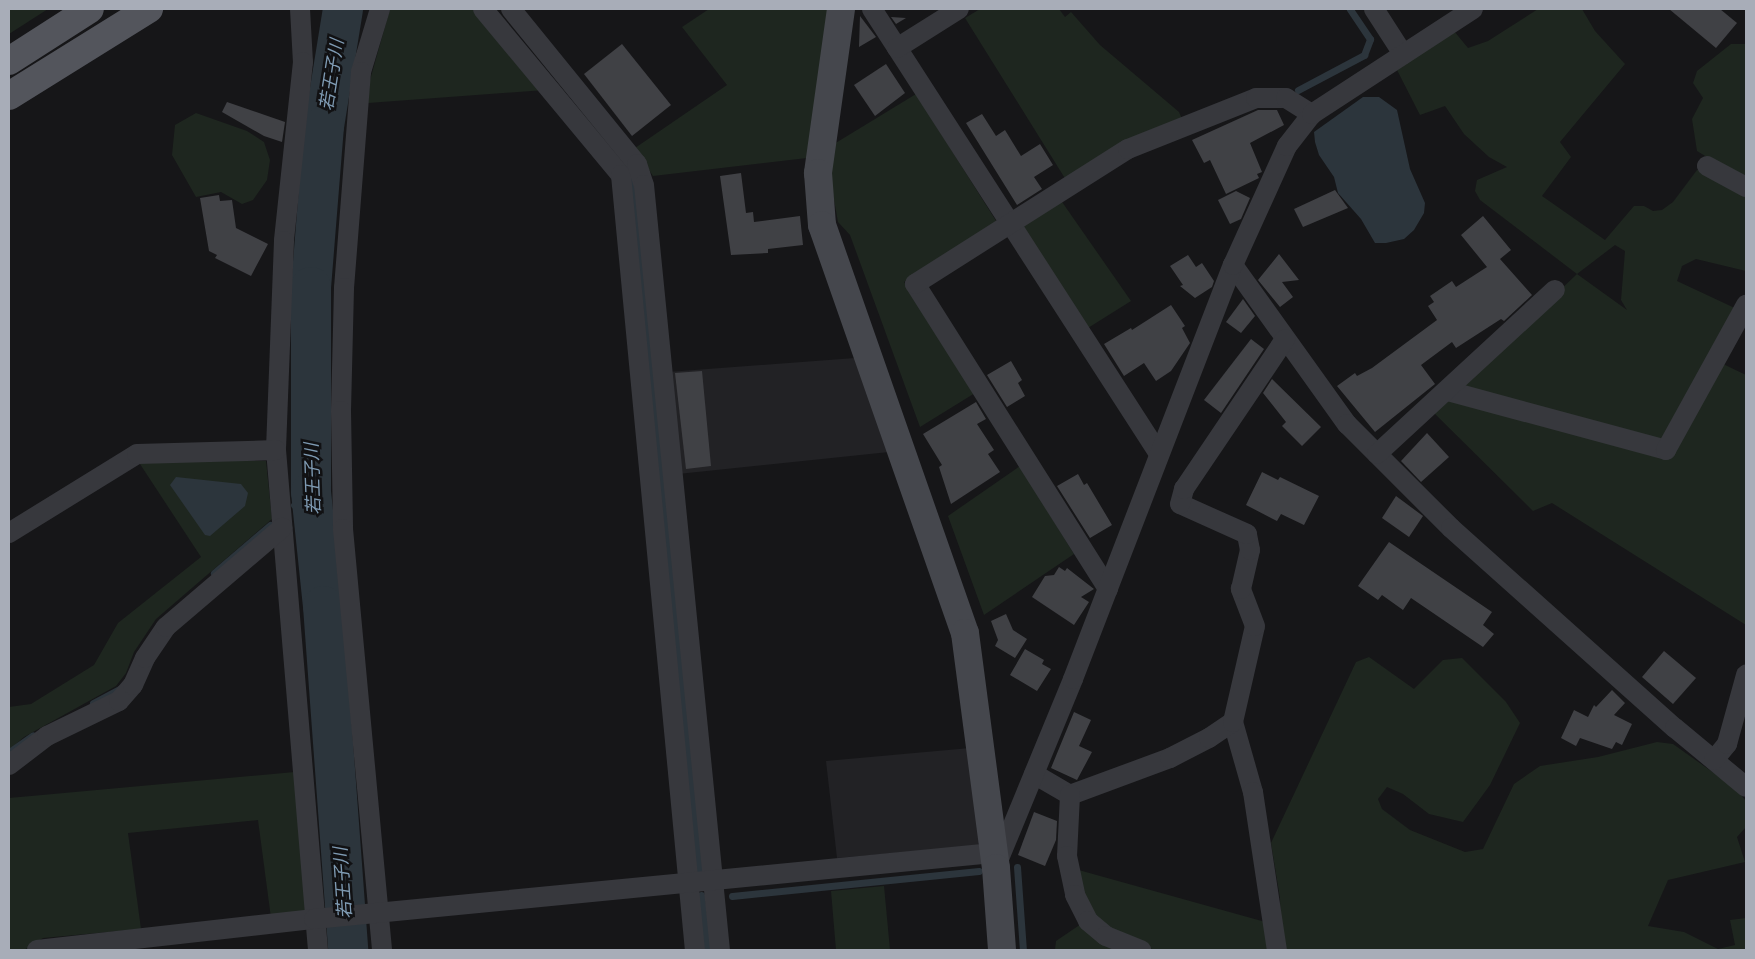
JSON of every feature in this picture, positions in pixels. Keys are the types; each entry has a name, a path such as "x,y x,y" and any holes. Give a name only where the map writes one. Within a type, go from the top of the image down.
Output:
{"main road":[{"path":"9,62 90,9"},
{"path":"9,96 149,9"}],"street":[{"path":"300,9 303,62 284,242 276,450 318,950"},
{"path":"380,9 361,72 344,288 341,411 342,530 382,950"},
{"path":"483,9 621,175 694,950"},
{"path":"511,9 637,164 644,185 720,950"},
{"path":"841,9 818,173 822,225 965,633 994,860 1002,950"},
{"path":"872,9 1159,454"},
{"path":"897,48 959,9"},
{"path":"1374,9 1402,54"},
{"path":"994,860 1034,774 1108,589 1233,265 1286,146 1312,114 1473,9"},
{"path":"1108,589 915,284 1128,149 1230,106 1256,98 1286,98 1312,114"},
{"path":"1707,166 1746,187"},
{"path":"1233,265 1346,424 1451,528 1714,760 1744,783"},
{"path":"1377,454 1448,391 1555,290"},
{"path":"1448,391 1666,450 1746,305"},
{"path":"1276,950 1253,792 1233,722 1255,633 1255,626 1241,589 1250,550 1247,534 1180,504 1184,489 1285,339"},
{"path":"9,533 137,454 276,450"},
{"path":"9,765 47,736 119,701 133,685 145,658 166,627 282,528"},
{"path":"1714,760 1727,744 1746,675"},
{"path":"1070,795 1170,758 1209,738 1233,722"},
{"path":"1034,774 1070,795"},
{"path":"1070,795 1067,856 1075,894 1088,922 1106,936 1141,950"},
{"path":"37,950 314,919 714,880 994,860"}],"shaded area":[{"path":"9,9 48,9 9,34"},
{"path":"390,9 478,9 545,90 368,103 370,80"},
{"path":"709,9 828,9 807,158 653,176 635,148 727,85 682,27"},
{"path":"980,9 1059,9 1065,17 1071,12 1100,45 1179,112 1182,119 1066,180 965,18"},
{"path":"1538,9 1582,9 1595,31 1625,64 1560,142 1571,157 1542,196 1605,240 1634,206 1644,206 1653,211 1662,210 1673,202 1697,170 1702,169 1746,193 1746,271 1696,259 1682,266 1677,281 1739,310 1665,440 1458,387 1577,274 1480,200 1475,191 1477,180 1507,167 1489,157 1464,134 1445,106 1420,115 1397,70 1454,31 1468,48 1488,41","holes":["1615,245 1625,251 1621,300 1627,310 1577,274"]},
{"path":"1731,44 1746,44 1746,181 1697,151 1692,119 1703,98 1693,83 1697,71"},
{"path":"916,94 998,224 904,282 975,393 920,427 850,235 838,222 831,183 834,144"},
{"path":"1363,97 1379,97 1397,110 1410,169 1425,203 1424,213 1414,230 1404,239 1386,243 1375,243 1361,219 1338,193 1334,177 1319,155 1315,142 1314,132"},
{"path":"196,113 247,131 264,142 270,160 267,180 253,200 242,204 221,192 196,197 172,155 175,125"},
{"path":"1060,199 1131,301 1088,328 1019,225"},
{"path":"855,358 889,452 678,474 668,372"},
{"path":"1721,363 1746,375 1746,625 1552,503 1533,511 1432,411 1449,395 1655,454"},
{"path":"138,461 266,461 272,519 156,619 134,652 126,673 116,686 24,737 9,750 9,707 31,704 94,665 118,623 201,557"},
{"path":"1020,466 1074,554 984,615 948,516"},
{"path":"176,477 241,484 248,493 245,506 210,536 205,535 170,485"},
{"path":"1369,657 1414,689 1443,660 1462,658 1506,702 1520,723 1490,785 1463,822 1429,814 1403,794 1387,787 1378,799 1382,809 1410,830 1465,852 1483,849 1514,784 1540,766 1598,757 1657,742 1673,744 1735,788 1746,801 1746,827 1737,837 1745,862 1668,880 1648,926 1684,932 1718,949 1735,945 1730,920 1746,918 1746,950 1281,950 1280,898 1271,843 1356,662"},
{"path":"970,748 982,839 977,846 837,858 826,761"},
{"path":"295,772 307,910 271,918 258,820 128,833 141,929 43,938 24,950 9,950 9,798"},
{"path":"1075,869 1269,923 1271,950 1155,950 1112,935 1090,917"},
{"path":"884,886 890,950 836,950 831,891"},
{"path":"1084,922 1128,950 1055,950 1056,941"}],"building":[{"path":"1669,9 1720,9 1737,23 1716,48"},
{"path":"860,16 876,37 859,47"},
{"path":"891,17 906,18 896,24"},
{"path":"622,44 671,105 632,136 584,74"},
{"path":"886,64 905,93 875,116 854,85"},
{"path":"227,102 285,122 282,142 264,136 222,112"},
{"path":"1258,110 1277,110 1284,125 1250,143 1262,172 1257,174 1259,178 1226,194 1210,160 1204,163 1192,140"},
{"path":"982,114 996,136 1005,130 1021,156 1040,144 1053,165 1034,177 1042,189 1017,205 966,123"},
{"path":"741,173 746,213 753,212 754,222 800,216 803,245 768,249 768,253 731,255 720,176"},
{"path":"1335,190 1348,208 1303,227 1294,209"},
{"path":"1236,191 1250,198 1241,219 1230,224 1218,200"},
{"path":"219,195 220,201 232,200 236,228 268,244 251,276 215,258 217,255 209,251 200,198"},
{"path":"1483,216 1511,250 1500,259 1532,295 1504,321 1501,319 1456,348 1452,342 1421,365 1435,384 1375,432 1337,386 1355,373 1357,376 1372,368 1437,320 1428,306 1434,302 1430,296 1452,281 1456,287 1487,267 1461,235"},
{"path":"1279,254 1299,280 1282,282 1293,297 1280,307 1258,280"},
{"path":"1188,255 1196,267 1202,263 1214,281 1212,287 1195,298 1180,286 1183,285 1170,266"},
{"path":"1243,299 1255,316 1241,333 1226,322"},
{"path":"1171,305 1185,326 1182,328 1190,343 1171,371 1156,381 1144,363 1124,376 1104,344 1131,328 1132,330"},
{"path":"1251,339 1264,349 1221,413 1204,400"},
{"path":"1011,361 1022,380 1018,383 1025,396 1007,407 987,375"},
{"path":"702,371 711,466 686,469 675,373"},
{"path":"1272,379 1321,427 1302,446 1282,426 1286,422 1263,393"},
{"path":"976,402 986,419 977,424 994,450 988,454 1000,472 951,504 939,467 942,465 923,434"},
{"path":"1427,433 1449,457 1421,482 1401,461"},
{"path":"1262,472 1278,480 1280,477 1319,496 1304,525 1281,514 1277,521 1246,505"},
{"path":"1078,474 1084,485 1087,483 1112,525 1090,538 1057,486"},
{"path":"1396,496 1423,516 1409,537 1382,518"},
{"path":"1389,542 1492,612 1483,625 1494,634 1483,647 1411,598 1403,610 1382,595 1378,600 1358,586"},
{"path":"1059,567 1065,571 1067,568 1094,589 1081,597 1089,602 1074,625 1032,597 1045,576 1054,575"},
{"path":"1006,614 1013,630 1027,639 1015,658 995,646 998,640 991,621"},
{"path":"1025,649 1044,660 1042,664 1051,669 1037,691 1010,675"},
{"path":"1664,651 1696,678 1673,704 1642,677"},
{"path":"1612,690 1625,703 1614,715 1632,724 1622,745 1616,742 1612,749 1580,738 1576,746 1561,738 1574,710 1588,717 1594,705 1596,707"},
{"path":"1074,712 1091,720 1079,746 1092,752 1077,780 1051,768"},
{"path":"1034,812 1057,821 1056,840 1045,866 1018,855"}],"waterway":[{"name":"若王子川","path":"343,9 324,126 311,287 311,492 323,606 348,950"},
{"path":"1298,90 1364,55 1370,39 1350,9"},
{"path":"633,178 699,872"},
{"path":"294,505 311,492"},
{"path":"214,573 270,525"},
{"path":"93,703 121,688"},
{"path":"9,752 33,735"},
{"path":"1017,867 1023,950"},
{"path":"732,896 979,871"},
{"path":"701,895 707,950"}]}
